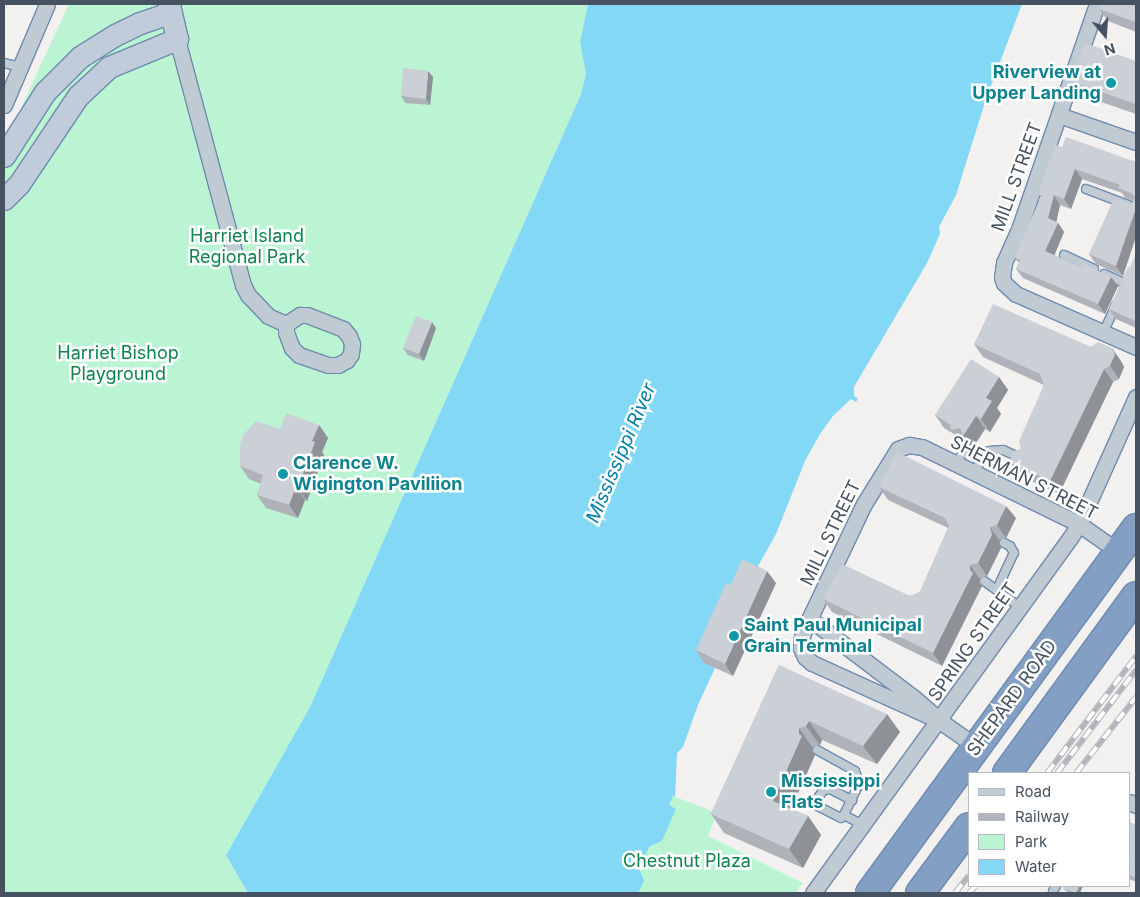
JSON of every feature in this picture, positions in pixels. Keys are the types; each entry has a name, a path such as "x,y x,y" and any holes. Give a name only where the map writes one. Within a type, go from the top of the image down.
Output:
{"highway":[{"name":"SHEPARD ROAD","path":"870,893 1136,528"},
{"path":"1008,772 1136,596"},
{"path":"920,893 968,827"}],"street":[{"path":"5,101 47,4"},
{"name":"MILL STREET","path":"1097,4 1019,229 1004,263 1002,277 1004,283 1016,294 1103,333"},
{"path":"4,156 45,92 80,57 115,35 169,8 243,285 248,296 268,316 286,324"},
{"path":"4,199 19,184 78,96 109,67 177,39"},
{"path":"1059,114 1136,142"},
{"path":"1103,333 1136,347"},
{"name":"SPRING STREET","path":"812,893 940,721 1079,524 1136,397"},
{"name":"MILL STREET","path":"909,445 898,449 890,459 864,504 801,640 801,648 805,657 812,663 940,721"},
{"name":"SHERMAN STREET","path":"909,445 922,447 1079,524 1119,552"},
{"path":"810,620 914,698 940,721 977,747"}],"lane":[{"path":"4,63 20,67"},
{"path":"1086,189 1136,208"},
{"path":"1064,255 1126,284"},
{"path":"1103,333 1129,276"},
{"path":"956,464 967,446"},
{"path":"973,472 990,451 1003,450 1025,460"},
{"path":"997,589 1014,553 1010,546 1004,542"},
{"path":"984,582 997,589 1020,607"},
{"path":"817,750 855,770 858,782 852,800 842,818 813,804 824,790 830,788 852,800"},
{"path":"844,815 862,826"}],"green space":[{"name":"Harriet Island Regional Park","path":"69,4 588,4 580,42 586,74 581,94 310,707 226,855 248,893 4,893 4,156 25,99"},
{"name":"Chestnut Plaza","path":"673,796 717,813 708,836 803,883 795,893 638,893 643,881 639,868 650,846 676,809 668,805"}],"water":[{"name":"Mississippi River","path":"588,4 1022,4 985,102 956,195 939,227 940,234 927,263 854,387 854,396 858,399 856,402 851,399 833,416 820,434 805,461 776,534 704,662 715,668 698,705 683,747 677,753 675,797 673,796 669,805 676,809 662,841 650,846 639,868 644,881 638,893 248,893 226,855 310,707 581,94 586,74 580,42"}],"building":[{"path":"1100,4 1136,4 1136,22 1099,9"},
{"name":"Riverview at Upper Landing","path":"1085,43 1136,61 1136,104 1072,82"},
{"path":"403,68 428,71 426,99 401,96"},
{"path":"1066,137 1136,162 1136,208 1116,266 1089,254 1114,198 1130,204 1134,201 1135,197 1131,193 1118,188 1120,185 1075,169 1064,199 1054,195 1048,218 1058,223 1045,251 1083,268 1084,264 1111,277 1098,304 1016,269 1020,260 1014,257 1042,195 1038,194 1055,145 1062,147"},
{"path":"1136,254 1136,319 1135,321 1109,309"},
{"path":"993,304 1091,347 1098,342 1112,348 1115,354 1110,366 1104,369 1050,481 1009,462 1014,451 1021,449 1019,441 1044,385 1040,374 974,344"},
{"path":"416,316 432,322 419,354 403,348"},
{"path":"971,359 999,377 986,398 992,401 981,419 976,416 963,436 961,429 953,430 949,428 951,425 935,415"},
{"name":"Clarence W. Wigington Paviliion","path":"286,413 319,425 312,441 315,442 298,488 296,487 289,505 257,495 263,475 240,466 240,445 243,435 256,421 280,429"},
{"path":"897,452 1006,506 997,525 990,527 992,535 978,563 970,565 970,570 973,573 933,653 823,599 842,564 910,596 920,592 949,526 945,518 879,487"},
{"path":"742,559 767,571 725,664 696,650 726,583 731,585"},
{"name":"Mississippi Flats","path":"779,665 887,714 863,746 809,721 806,726 799,728 799,734 802,736 773,801 808,816 789,849 711,814"},
{"path":"1130,822 1136,825 1136,858 1134,863 1136,864 1136,878 1130,875"},
{"path":"1064,887 1079,887 1076,893"}],"railway":[{"path":"1048,772 1136,656"},
{"path":"1058,772 1136,670"},
{"path":"1077,772 1136,697"},
{"path":"955,893 968,876"},
{"path":"969,893 974,887"}],"place":[{"name":"Riverview at Upper Landing","path":"1111,83"},
{"name":"Clarence W. Wigington Paviliion","path":"283,474"},
{"name":"Saint Paul Municipal Grain Terminal","path":"734,636"},
{"name":"Mississippi Flats","path":"771,792"}],"park label":[{"name":"Harriet Bishop Playground","path":"118,364"}]}
